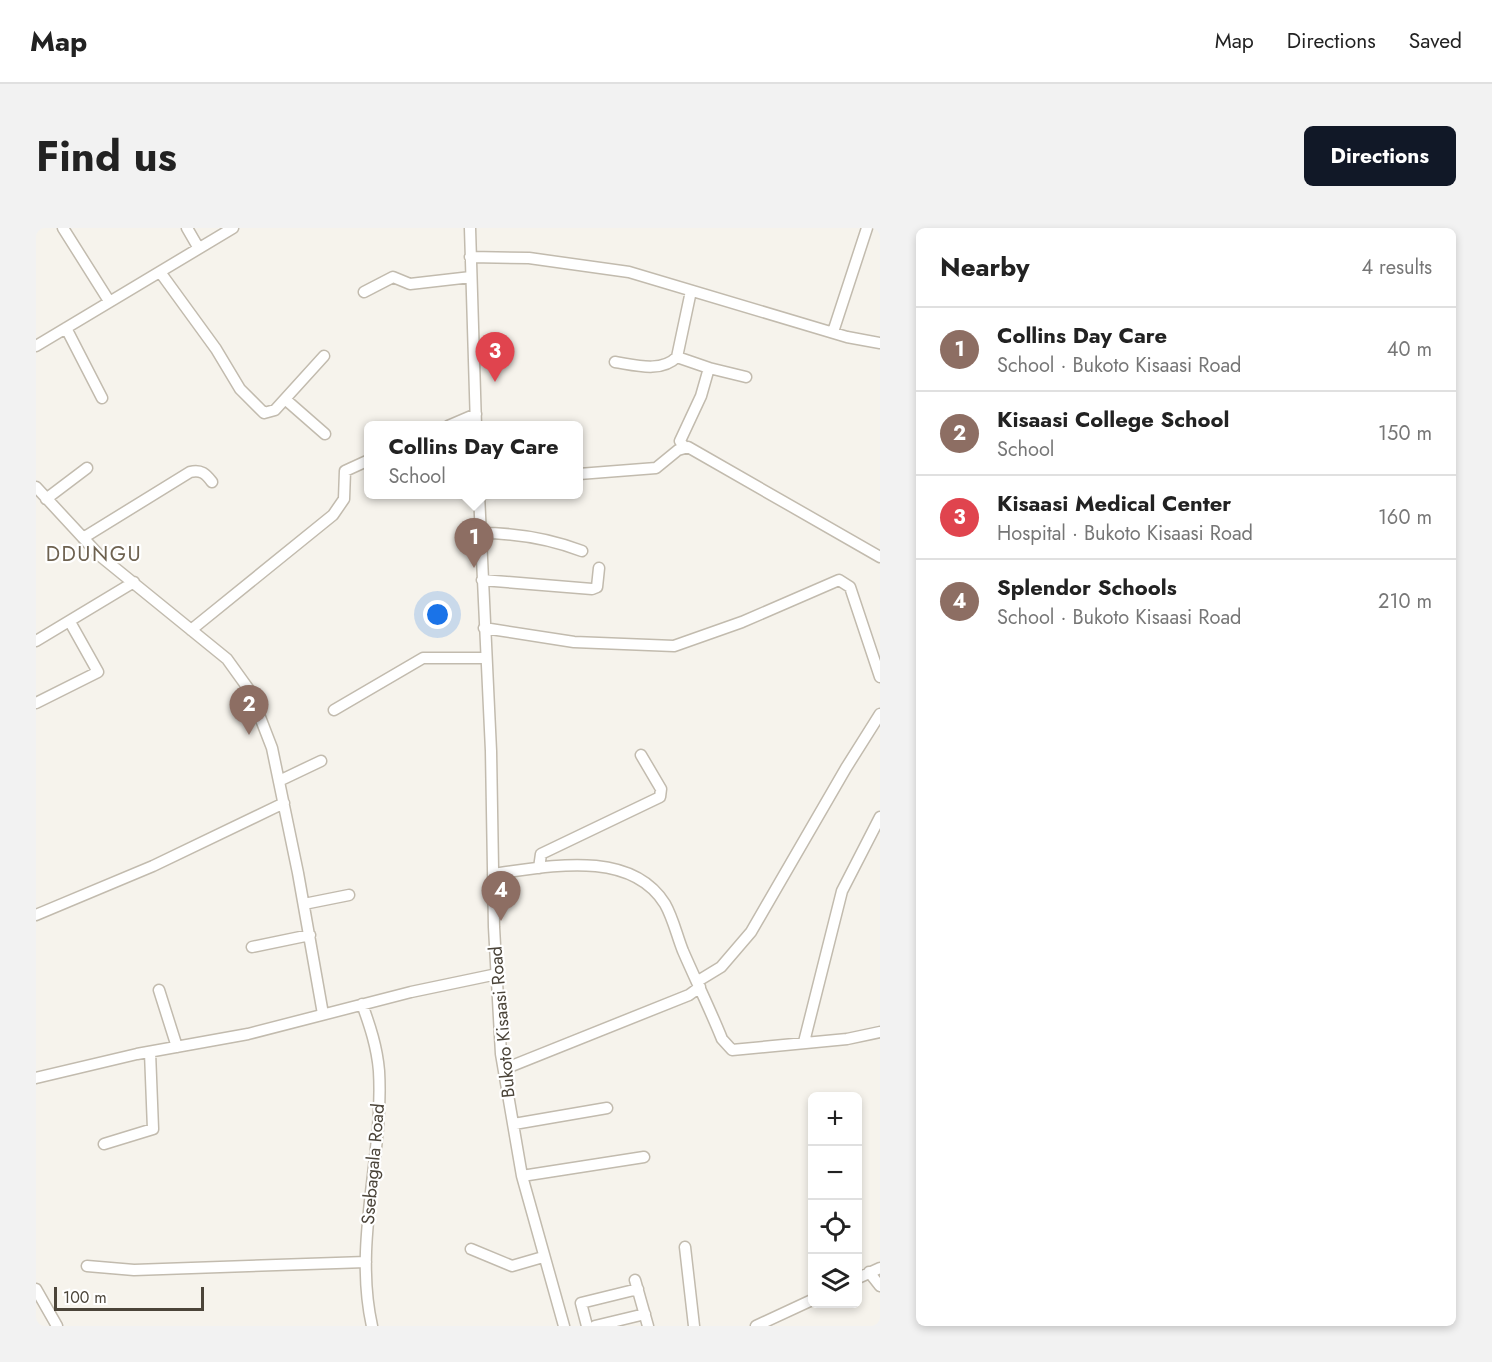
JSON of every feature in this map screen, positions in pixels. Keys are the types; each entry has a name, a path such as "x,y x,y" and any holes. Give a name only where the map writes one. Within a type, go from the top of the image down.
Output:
{"street":[{"path":"63,228 109,301"},
{"path":"187,228 198,247"},
{"path":"36,346 233,228"},
{"path":"470,228 476,420"},
{"path":"833,332 867,228"},
{"path":"470,257 530,258 629,272 833,332 880,343"},
{"path":"160,272 258,410 269,413 324,356"},
{"path":"364,292 393,277 410,284 471,277"},
{"path":"615,362 658,367 671,363 677,357 691,291"},
{"path":"66,328 102,398"},
{"path":"677,357 746,377"},
{"path":"684,447 680,441 701,396 709,368"},
{"path":"285,399 325,434"},
{"path":"583,474 656,468 684,447 692,448 880,557"},
{"path":"191,630 333,515 344,499 345,471 364,462"},
{"path":"87,468 40,493 83,538 227,660 250,691 272,748 310,935 323,1014"},
{"path":"83,538 190,472 197,470 205,473 212,482"},
{"name":"Bukoto Kisaasi Road","path":"479,499 497,974 504,1069 522,1176 564,1326"},
{"path":"480,533 513,533 551,539 582,551"},
{"path":"482,580 592,589 597,587 598,568"},
{"path":"484,628 574,642 674,646 742,622 839,580 850,587 880,677"},
{"path":"36,641 134,582"},
{"path":"36,703 98,672 70,622"},
{"path":"334,710 423,658 486,658"},
{"path":"504,1069 689,995 721,967 751,932 880,714"},
{"path":"539,868 542,854 660,797 661,789 641,755"},
{"path":"279,781 321,761"},
{"path":"36,915 153,866 284,803"},
{"path":"804,1042 842,891 880,817"},
{"path":"494,874 568,866 614,869 632,875 643,883 665,904 722,1039 732,1050 847,1039 880,1032"},
{"path":"304,904 349,895"},
{"path":"252,947 310,935"},
{"path":"36,1078 150,1052 248,1034 362,1004 497,974"},
{"path":"159,990 177,1047"},
{"name":"Ssebagala Road","path":"362,1004 372,1032 378,1070 366,1262 368,1303 372,1326"},
{"path":"104,1144 153,1129 150,1052"},
{"path":"514,1124 607,1108"},
{"path":"522,1176 644,1157"},
{"path":"685,1247 694,1326"},
{"path":"471,1249 512,1266 543,1257"},
{"path":"87,1266 134,1269 366,1262"},
{"path":"875,1270 880,1286"},
{"path":"587,1326 581,1303 636,1285 648,1326"},
{"path":"36,1289 57,1326"},
{"path":"756,1326 808,1302"},
{"path":"595,1326 645,1314"}],"place":[{"name":"Kisaasi Medical Center","path":"495,382"},
{"name":"Collins Day Care","path":"474,568"},
{"name":"Kisaasi College School","path":"249,735"},
{"name":"Splendor Schools","path":"501,921"}],"district":[{"name":"DDUNGU","path":"94,554"}]}
